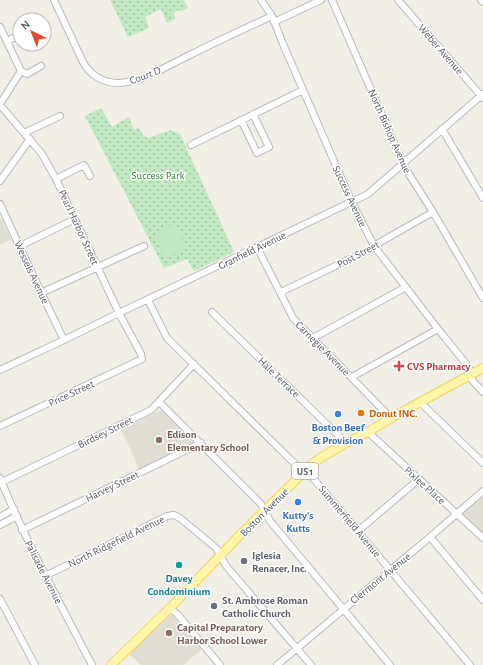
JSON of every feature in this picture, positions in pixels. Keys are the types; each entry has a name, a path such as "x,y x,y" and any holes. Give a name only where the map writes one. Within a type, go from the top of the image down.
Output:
{"main road":[{"name":"Boston Avenue","path":"111,665 170,608 304,471 322,457 346,443 483,368"}],"street":[{"name":"Court D","path":"54,0 87,69 98,78 112,83 134,81 146,77 196,52 321,0"},
{"name":"Success Avenue","path":"261,0 273,19 352,202 374,246 438,329 468,365 472,380 483,392"},
{"name":"North Bishop Avenue","path":"332,0 403,164 483,298"},
{"name":"Weber Avenue","path":"398,0 482,96"},
{"path":"0,27 21,71 27,74 41,66"},
{"path":"7,41 12,39"},
{"path":"0,105 21,71"},
{"path":"191,145 303,90"},
{"name":"Granfield Avenue","path":"0,370 368,194 482,96"},
{"name":"Pearl Harbor Street","path":"0,105 42,154 56,179 119,313 141,354 142,359"},
{"path":"241,120 258,153 269,147 253,114"},
{"path":"24,133 60,116"},
{"path":"442,129 483,198"},
{"path":"0,181 30,139"},
{"path":"56,179 84,165 90,176"},
{"name":"Wessels Avenue","path":"0,204 64,340"},
{"name":"Post Street","path":"280,292 371,249 377,244 433,212"},
{"path":"20,246 75,219"},
{"path":"41,293 144,246"},
{"name":"Carnegie Avenue","path":"258,247 293,318 392,418"},
{"path":"313,338 406,287"},
{"name":"Summerfield Avenue","path":"148,300 167,338 297,467 312,477 470,665"},
{"name":"Hale Terrace","path":"212,312 346,443"},
{"path":"352,377 438,329"},
{"name":"Price Street","path":"0,426 142,359"},
{"name":"Birdsey Street","path":"1,480 151,410 194,364"},
{"path":"159,402 258,500 270,521 390,665"},
{"path":"420,402 483,463"},
{"name":"Pixlee Place","path":"368,432 483,538"},
{"name":"Harvey Street","path":"22,530 201,443"},
{"path":"358,531 419,479"},
{"name":"Palisade Avenue","path":"1,480 22,530 92,665"},
{"name":"Clermont Avenue","path":"277,665 483,491"},
{"path":"0,517 14,509"},
{"name":"North Ridgefield Avenue","path":"45,576 167,516 174,515 180,518 216,548 221,556"},
{"path":"0,525 17,516"},
{"path":"430,537 483,600"},
{"path":"221,556 227,567 311,665"},
{"path":"0,598 35,665"},
{"path":"170,608 178,615 220,665"}],"shaded area":[{"path":"0,217 12,239 0,245"},
{"name":"Edison Elementary School","path":"162,410 192,440 193,444 140,470 121,429"},
{"path":"483,496 483,535 462,515"},
{"name":"Capital Preparatory Harbor School Lower","path":"167,616 173,616 201,650 183,665 141,665 129,654"}],"green space":[{"path":"110,0 184,0 188,8 180,12 179,10 173,13 176,19 167,23 161,9 145,17 149,28 128,37"},
{"name":"Success Park","path":"101,108 112,127 129,117 134,130 139,128 143,135 148,138 171,130 180,134 234,252 194,271 187,259 164,268 85,116"},
{"path":"174,224 187,247 166,258 154,235"}],"place":[{"name":"CVS Pharmacy","path":"399,366"},
{"name":"Donut INC.","path":"361,413"},
{"name":"Boston Beef & Provision","path":"338,414"},
{"name":"Edison Elementary School","path":"159,440"},
{"name":"Kutty's Kutts","path":"298,502"},
{"name":"Iglesia Renacer, Inc.","path":"244,561"},
{"name":"Davey Condominium","path":"179,565"},
{"name":"St. Ambrose Roman Catholic Church","path":"214,606"},
{"name":"Capital Preparatory Harbor School Lower","path":"169,633"}]}
